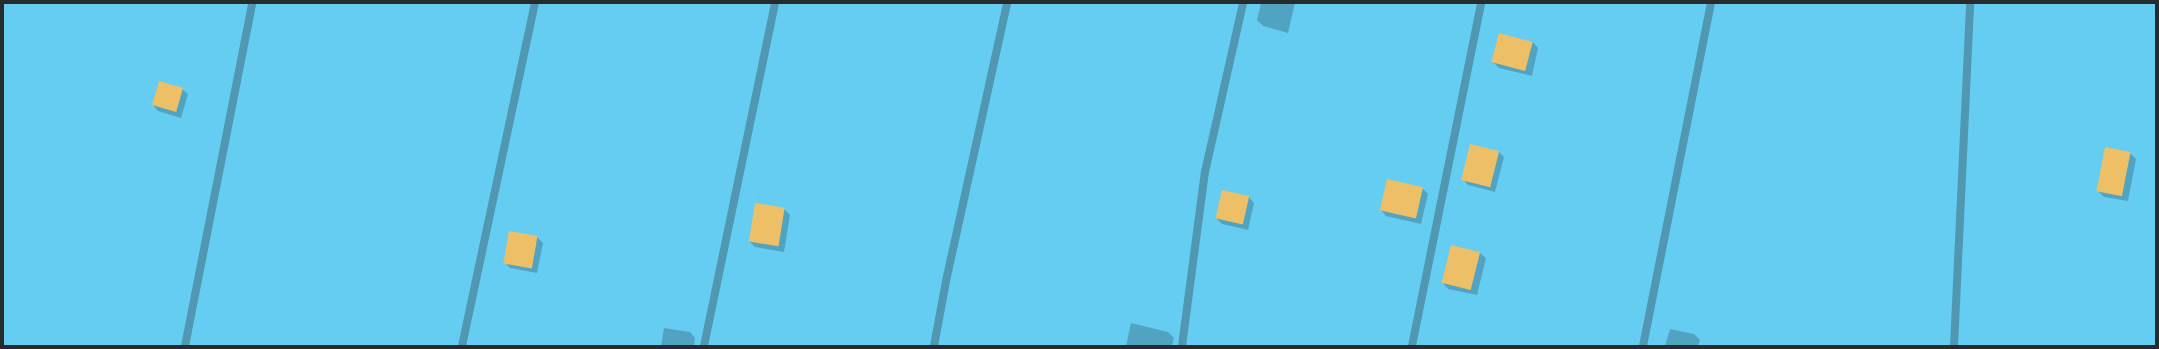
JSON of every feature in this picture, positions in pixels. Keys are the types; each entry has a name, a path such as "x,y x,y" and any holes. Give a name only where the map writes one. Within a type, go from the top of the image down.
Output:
{"street":[{"path":"185,346 252,3"},
{"path":"462,346 535,3"},
{"path":"704,346 775,3"},
{"path":"934,346 946,281 1007,3"},
{"path":"1182,346 1205,172 1243,3"},
{"path":"1412,346 1481,3"},
{"path":"1643,346 1711,3"},
{"path":"1954,346 1970,3"}],"shaded area":[{"path":"3,3 2156,3 2156,346 3,346"}],"building":[{"path":"1499,33 1533,42 1525,71 1491,62"},
{"path":"159,81 183,88 176,112 152,105"},
{"path":"1470,144 1499,151 1490,187 1461,180"},
{"path":"2105,147 2131,152 2122,196 2096,191"},
{"path":"1387,179 1423,187 1416,219 1380,210"},
{"path":"1222,190 1249,196 1243,225 1215,218"},
{"path":"755,203 785,208 779,246 749,242"},
{"path":"509,231 538,236 532,269 503,263"},
{"path":"1451,245 1480,252 1471,290 1442,283"}]}
